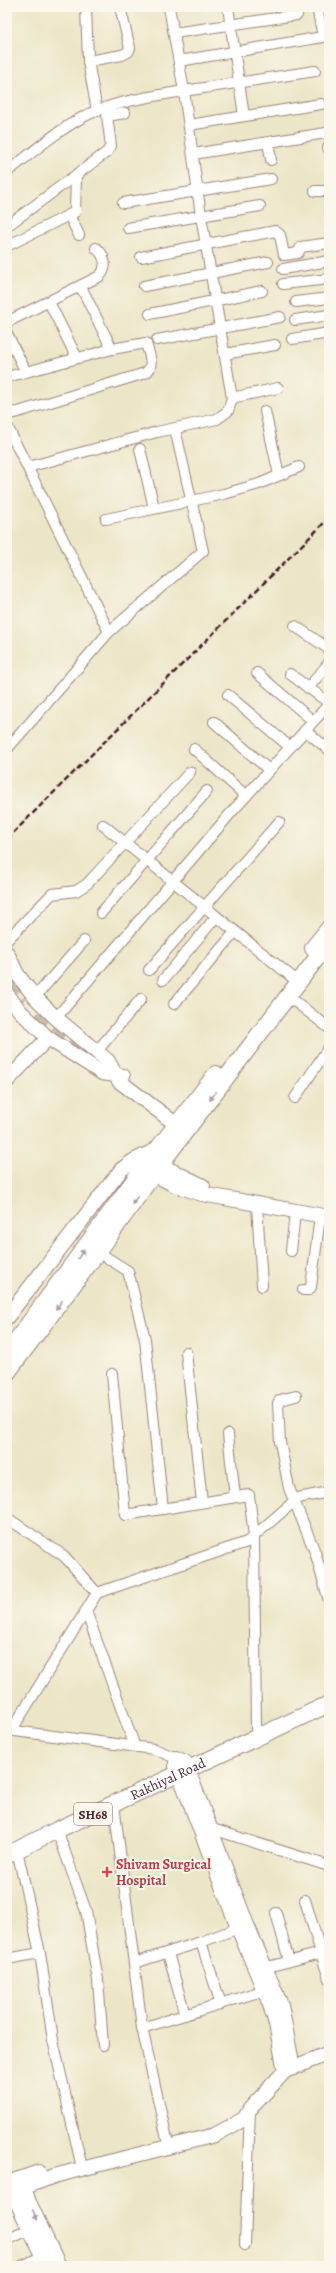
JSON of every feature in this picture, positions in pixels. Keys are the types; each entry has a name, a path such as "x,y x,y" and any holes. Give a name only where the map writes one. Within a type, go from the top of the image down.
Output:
{"main road":[{"path":"7,1353 183,1124 329,928"},
{"path":"183,1124 288,996 328,944"},
{"path":"7,1374 98,1252 153,1163"},
{"name":"SH68","path":"10,1850 256,1730 329,1697"},
{"name":"Rakhiyal Road","path":"10,1850 114,1804 181,1766 329,1704"}],"street":[{"path":"86,7 88,61 97,111"},
{"path":"88,61 122,55 128,52 130,48 120,7"},
{"path":"28,467 222,416 228,411 232,398 201,216 184,91 169,7"},
{"path":"228,7 236,51 244,116"},
{"path":"179,60 326,37 317,7"},
{"path":"174,33 297,15"},
{"path":"7,172 76,121 97,111 184,91 315,71"},
{"path":"189,125 321,104"},
{"path":"7,226 76,177 110,149 107,116 125,113"},
{"path":"193,154 326,133"},
{"path":"268,142 271,160"},
{"path":"7,246 75,212 76,177"},
{"path":"123,203 271,180"},
{"path":"315,191 329,191"},
{"path":"128,228 260,206"},
{"path":"68,215 79,235"},
{"path":"141,257 275,231 280,235 284,255 298,253 301,247 329,243"},
{"path":"7,322 100,276 104,270 102,254 96,248"},
{"path":"283,269 329,261"},
{"path":"144,286 268,262"},
{"path":"283,284 329,279"},
{"path":"81,286 112,349"},
{"path":"150,314 216,299 262,291"},
{"path":"296,302 329,298"},
{"path":"49,302 77,358"},
{"path":"295,320 329,315"},
{"path":"157,340 280,317"},
{"path":"7,334 26,372"},
{"path":"292,339 329,334"},
{"path":"7,377 112,349 146,343 151,366 150,370 145,373 15,413 7,410"},
{"path":"225,354 275,345"},
{"path":"232,398 278,388"},
{"path":"265,411 279,475"},
{"path":"7,426 109,632"},
{"path":"7,750 109,632 203,551 175,429"},
{"path":"140,449 154,508"},
{"path":"106,519 224,494 299,467"},
{"path":"295,626 329,649"},
{"path":"308,688 329,663"},
{"path":"257,673 313,721"},
{"path":"56,1018 246,796 329,703 290,674"},
{"path":"228,695 290,747"},
{"path":"214,722 269,770"},
{"path":"305,730 329,750"},
{"path":"194,750 246,796"},
{"path":"7,940 52,894 83,888 190,772"},
{"path":"101,913 147,862 207,791"},
{"path":"149,970 279,822"},
{"path":"103,825 147,862 292,977"},
{"path":"163,980 216,917"},
{"path":"174,1004 236,932"},
{"path":"35,997 84,940"},
{"path":"7,953 17,974 35,997 96,1056 108,1062 119,1081 183,1124"},
{"path":"7,994 45,1035 102,1073 116,1074"},
{"path":"288,996 329,1028"},
{"path":"96,1056 141,999"},
{"path":"7,1069 45,1035"},
{"path":"7,1081 45,1035"},
{"path":"295,1098 329,1047"},
{"path":"7,1317 121,1170 133,1161 153,1163 191,1182 216,1190 326,1214"},
{"path":"153,1163 184,1189 295,1212 326,1214"},
{"path":"257,1205 262,1286"},
{"path":"290,1251 295,1212"},
{"path":"303,1290 309,1290 311,1287 326,1214"},
{"path":"98,1252 128,1271 145,1339 163,1509"},
{"path":"186,1352 202,1502"},
{"path":"112,1374 125,1515 249,1495 254,1536 256,1730"},
{"path":"296,1396 280,1400 277,1407 280,1442 289,1488 315,1552 329,1602"},
{"path":"228,1434 235,1497"},
{"path":"289,2069 281,2005 260,1969 242,1926 181,1766 154,1749 9,1731 97,1594 247,1542 295,1500 329,1492"},
{"path":"7,1518 64,1556 97,1594"},
{"path":"86,1611 135,1746"},
{"path":"114,1804 142,2028 168,2139"},
{"path":"205,1827 329,1866"},
{"path":"57,1830 86,1911 98,1980 103,2045"},
{"path":"10,1850 40,1953 53,2040 80,2164"},
{"path":"305,1900 329,1979"},
{"path":"276,1913 289,1961"},
{"path":"134,1963 201,1942 242,1926"},
{"path":"201,1942 221,2004"},
{"path":"7,1959 40,1953"},
{"path":"168,1953 185,2015"},
{"path":"260,1969 321,1953"},
{"path":"260,1969 264,1990 289,2069"},
{"path":"142,2028 264,1990"},
{"path":"80,2164 171,2148 215,2135 244,2119 250,2109 289,2069 329,2053"},
{"path":"8,2188 80,2164 209,2127 239,2111 250,2109"},
{"path":"245,2245 250,2109"},
{"path":"7,2178 8,2188 45,2261 22,2266"},
{"path":"23,2183 29,2202 59,2266"},
{"path":"7,2240 30,2229"}],"tunnel":[{"path":"7,983 20,1003"},
{"path":"34,1018 85,1054"}],"railway":[{"path":"7,839 329,518"}],"place":[{"name":"Shivam Surgical Hospital","path":"107,1872"}]}
